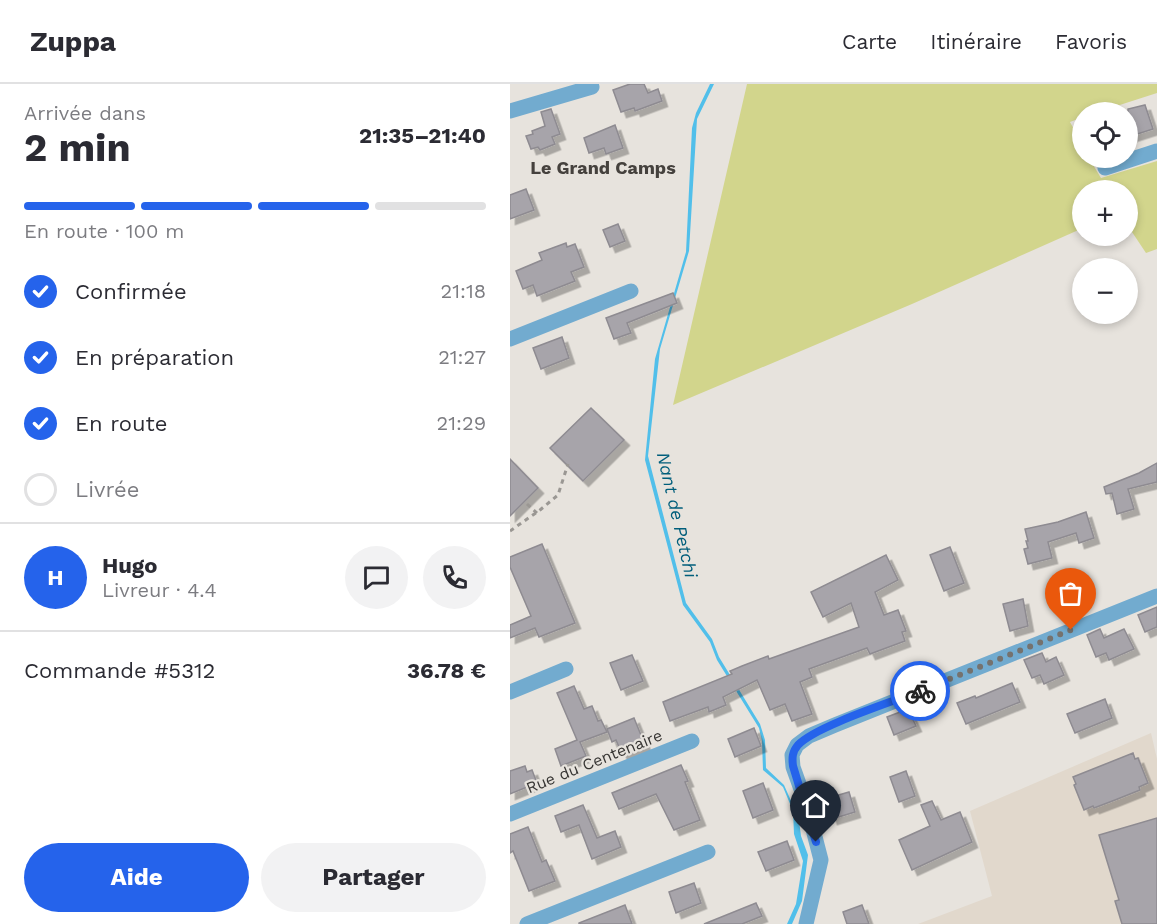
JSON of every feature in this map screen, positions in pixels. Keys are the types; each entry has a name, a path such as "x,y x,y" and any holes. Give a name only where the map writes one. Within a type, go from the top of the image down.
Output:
{"street":[{"path":"510,111 592,87"},
{"path":"1138,158 1157,152"},
{"path":"510,339 631,291"},
{"path":"806,924 821,860 807,806 793,766 792,755 798,745 809,736 835,724 1157,596"},
{"path":"510,692 566,669"},
{"name":"Rue du Centenaire","path":"510,814 692,741"},
{"path":"527,924 708,852"}],"path":[{"path":"510,531 558,495 568,464"},
{"path":"527,504 537,513"}],"shaded area":[{"path":"1151,733 1157,759 1157,924 918,924 992,896 970,811"}],"green space":[{"path":"747,84 1157,84 1157,93 1129,102 1072,102 1072,121 1070,122 1072,126 1072,168 1095,168 1101,178 1157,161 1157,249 1146,253 1138,241 1138,180 1072,180 1072,233 912,304 673,405"}],"water":[{"path":"710,84 714,84 697,119 689,251 660,349 648,456 686,603 712,639 719,657 760,724 765,740 766,768 784,785 798,813 801,836 808,855 802,901 792,924 787,924 796,904 803,861 794,834 793,811 783,787 763,770 759,728 717,660 710,642 683,605 645,460 655,359 686,252 692,128 696,113"}],"building":[{"path":"630,84 644,84 648,93 658,89 662,101 635,111 634,108 621,112 613,90"},
{"path":"1145,105 1153,129 1138,134 1138,107"},
{"path":"551,109 560,134 552,137 555,144 540,150 538,147 531,149 526,136 545,126 541,112"},
{"path":"615,125 623,148 606,154 604,148 589,153 584,138"},
{"path":"526,189 534,210 510,219 510,195"},
{"path":"618,224 625,241 610,247 603,230"},
{"path":"566,243 567,247 575,244 584,267 571,272 575,281 537,296 533,285 523,289 516,271 542,260 539,253"},
{"path":"673,293 677,303 627,323 631,333 614,339 606,318"},
{"path":"562,337 569,358 541,369 533,348"},
{"path":"591,408 624,440 583,481 550,448"},
{"path":"510,459 538,488 510,516"},
{"path":"1157,463 1157,482 1128,489 1134,509 1117,514 1112,493 1106,494 1104,487"},
{"path":"1086,512 1094,538 1079,543 1076,533 1048,542 1052,558 1028,564 1024,549 1028,548 1025,529 1058,522"},
{"path":"542,544 575,623 539,637 535,628 510,638 510,625 531,616 510,567 510,557"},
{"path":"950,547 964,583 944,591 930,555"},
{"path":"886,555 898,580 875,592 884,615 898,610 906,631 902,632 905,641 870,654 867,648 809,669 812,677 800,682 812,714 792,721 785,704 770,710 757,680 723,697 726,705 709,712 708,707 670,721 663,702 732,674 730,671 768,656 769,659 859,627 851,603 823,617 811,592"},
{"path":"1023,599 1028,626 1010,631 1003,604"},
{"path":"1157,607 1157,627 1145,632 1138,615"},
{"path":"1100,629 1104,638 1124,629 1134,649 1109,660 1106,653 1096,657 1087,635"},
{"path":"1042,653 1046,662 1056,657 1064,675 1044,684 1040,675 1032,678 1024,660"},
{"path":"632,655 643,681 621,690 610,663"},
{"path":"1012,683 1020,702 966,724 957,703"},
{"path":"574,686 584,709 592,706 598,721 601,720 607,732 580,742 586,756 561,766 555,749 577,740 557,693"},
{"path":"1105,699 1112,718 1075,733 1067,714"},
{"path":"908,709 916,726 894,735 887,717"},
{"path":"634,718 645,745 622,754 616,740 612,742 607,729"},
{"path":"754,728 761,746 735,757 728,739"},
{"path":"1133,753 1135,759 1138,758 1148,783 1139,787 1140,790 1084,810 1073,777"},
{"path":"681,765 700,820 674,830 656,794 619,809 612,793"},
{"path":"525,766 527,772 532,770 537,783 510,794 510,771"},
{"path":"906,771 915,796 899,802 890,777"},
{"path":"763,783 773,810 753,818 743,791"},
{"path":"849,792 855,812 832,819 825,799"},
{"path":"932,801 941,820 960,812 972,842 912,870 899,840 930,826 921,805"},
{"path":"583,805 597,838 615,831 621,847 592,859 579,825 561,832 555,816"},
{"path":"1157,818 1157,924 1122,924 1115,901 1119,900 1099,835"},
{"path":"528,827 542,862 546,860 555,881 529,891 513,851 510,853 510,834"},
{"path":"787,841 794,860 766,871 758,852"},
{"path":"694,883 701,903 676,913 669,892"},
{"path":"756,903 762,916 742,924 704,924"},
{"path":"625,905 632,924 579,924 579,923"},
{"path":"862,905 869,924 847,924 843,912"}],"way so far":[{"path":"920,691 1071,630"}],"district":[{"name":"Le Grand Camps","path":"603,168"}],"route":[{"path":"816,842 807,806 793,766 792,755 798,745 809,736 835,724 920,691"}],"water label":[{"name":"Nant de Petchi","path":"677,515"}]}
